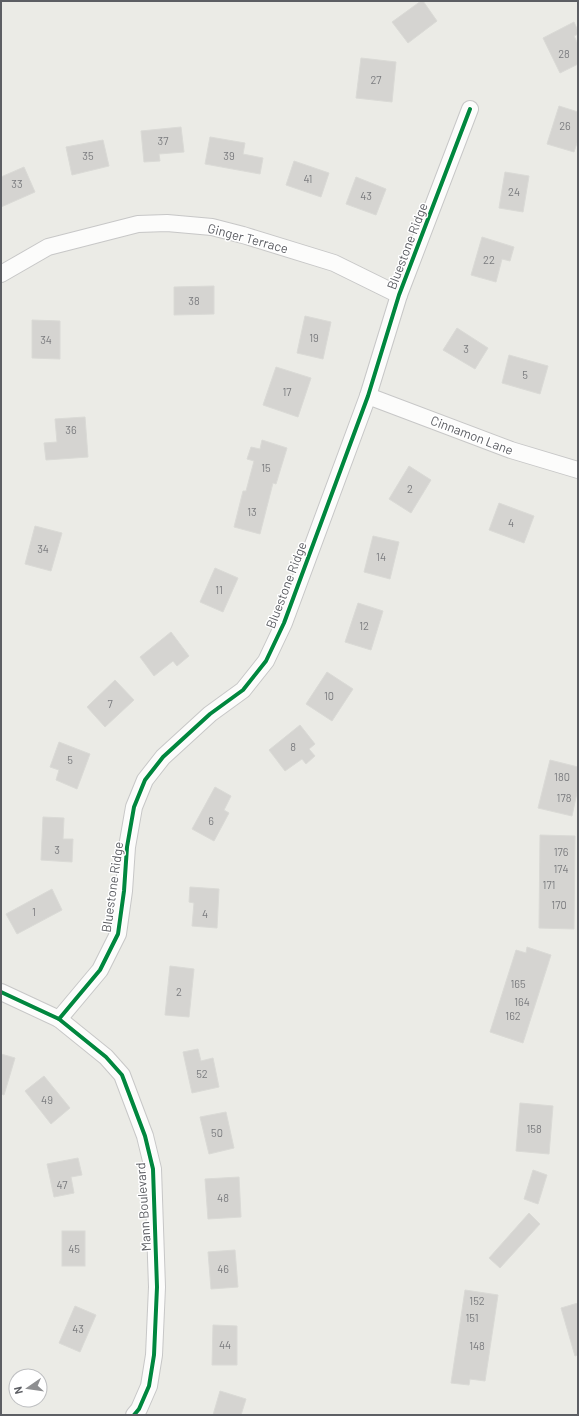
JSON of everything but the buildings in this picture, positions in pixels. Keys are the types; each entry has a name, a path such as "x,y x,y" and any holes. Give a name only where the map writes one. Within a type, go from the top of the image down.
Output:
{"street":[{"name":"Bluestone Ridge","path":"59,1019 100,970 118,934 124,891 127,847 134,807 145,780 163,757 210,714 243,690 266,661 284,623 368,396 399,295 470,109"},
{"name":"Ginger Terrace","path":"1,274 48,248 138,224 167,223 212,227 258,239 334,263 399,295"},
{"name":"Cinnamon Lane","path":"368,396 511,450 578,470"},
{"name":"Mann Boulevard","path":"1,992 59,1019 106,1057 122,1075 145,1136 153,1169 157,1287 154,1355 149,1386 139,1409 134,1415"}],"cycle path":[{"path":"59,1019 100,970 118,934 124,891 127,847 134,807 145,780 163,757 210,714 243,690 266,661 284,623 368,396 399,295 470,109"},
{"path":"1,992 59,1019 106,1057 122,1075 145,1136 153,1169 157,1287 154,1355 149,1386 139,1409 134,1415"}]}
